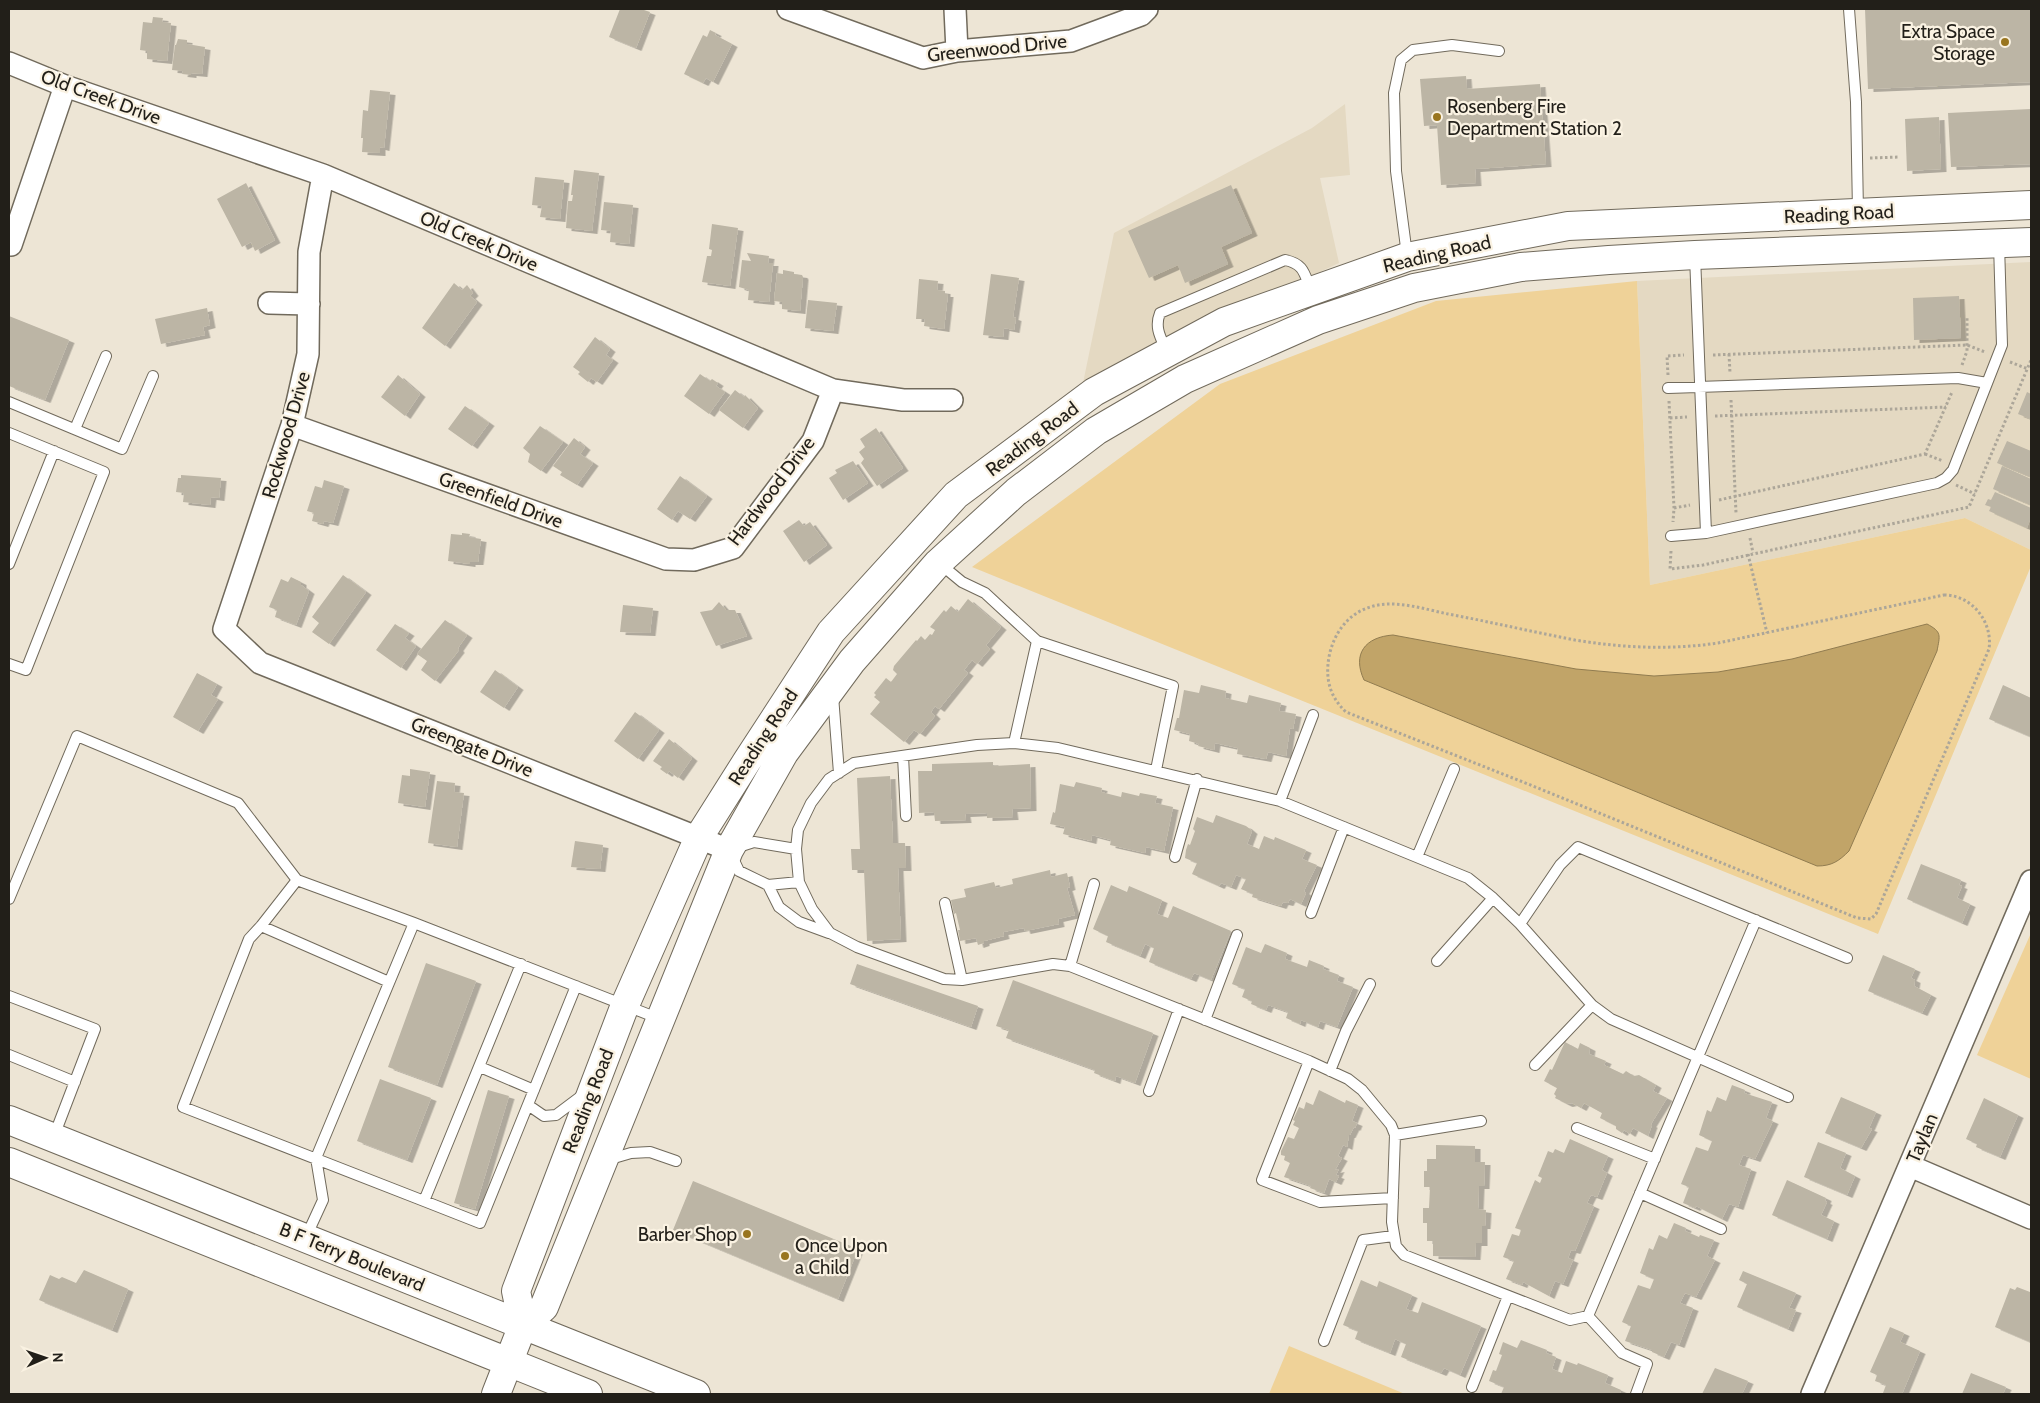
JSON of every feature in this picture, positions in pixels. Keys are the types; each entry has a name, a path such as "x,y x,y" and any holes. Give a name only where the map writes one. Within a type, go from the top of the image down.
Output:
{"main road":[{"name":"Reading Road","path":"496,1394 523,1325 544,1307 730,850 784,753 832,686 938,562 1016,492 1096,431 1304,307 1407,257 1568,226 2031,204"},
{"path":"1997,206 1999,243"},
{"path":"1693,221 1695,255"},
{"name":"Reading Road","path":"523,1325 516,1291 625,1005 699,838 832,632 956,495 1094,392 1224,322 1521,267 1695,255 2031,242"},
{"name":"B F Terry Boulevard","path":"9,1120 696,1394"},
{"name":"B F Terry Boulevard","path":"9,1162 588,1394"}],"street":[{"name":"Greenwood Drive","path":"788,9 923,58 957,51 1071,41 1141,16 1147,9"},
{"path":"955,9 957,51"},
{"name":"Old Creek Drive","path":"9,63 65,86 323,175 833,390 903,400 952,400"},
{"path":"11,245 65,86"},
{"name":"Rockwood Drive","path":"224,629 292,425 308,354 309,252 323,175"},
{"path":"269,303 308,304"},
{"name":"Hardwood Drive","path":"711,554 733,548 813,441 833,390"},
{"name":"Greenfield Drive","path":"292,425 666,559 694,560 711,554"},
{"name":"Greengate Drive","path":"224,629 260,663 730,850"},
{"name":"Taylan","path":"1812,1394 2031,881"},
{"path":"1910,1166 2031,1218"}],"lane":[{"path":"1849,9 1856,102 1858,213"},
{"path":"1407,257 1396,171 1395,142 1394,93 1401,60 1413,50 1452,45 1499,51"},
{"path":"1671,536 1706,533 1937,483 1946,478 1953,470 2002,345 1999,243"},
{"path":"1695,255 1706,533"},
{"path":"1168,352 1158,331 1157,321 1160,313 1285,260 1296,262 1301,266 1304,307"},
{"path":"75,429 106,356"},
{"path":"9,402 122,448 153,376"},
{"path":"1668,388 1958,378 1987,383"},
{"path":"9,433 104,472 26,670 9,664"},
{"path":"9,564 54,451"},
{"path":"938,562 962,582 985,593 1037,641 1173,686 1156,770"},
{"path":"1014,743 1037,641"},
{"path":"832,686 839,773"},
{"path":"1280,801 1313,715"},
{"path":"9,899 77,736 238,803 297,880 414,922 660,1019"},
{"path":"830,933 812,909 799,882 796,849 798,830 811,803 829,779 854,763 977,745 1014,743 1058,748 1196,779 1280,801 1468,878 1494,898 1520,924 1592,1005 1611,1019 1788,1097"},
{"path":"904,756 906,816"},
{"path":"1417,857 1454,769"},
{"path":"1175,857 1196,779"},
{"path":"1310,914 1344,827"},
{"path":"796,849 754,842 730,850 739,871 768,885 799,882"},
{"path":"1520,924 1560,865 1578,847 1847,958"},
{"path":"297,880 249,939 183,1107 480,1223 576,986"},
{"path":"1070,966 1094,884"},
{"path":"768,885 779,907 799,922 830,933 857,948 944,979 962,980 1053,964 1070,966 1308,1061 1348,1079 1362,1090 1391,1125 1395,1135 1393,1236 1396,1246 1404,1255 1570,1320 1588,1316"},
{"path":"1438,961 1494,898"},
{"path":"945,903 962,980"},
{"path":"1588,1316 1756,920"},
{"path":"306,1238 323,1200 316,1158 414,922"},
{"path":"261,926 389,982"},
{"path":"1205,1020 1237,935"},
{"path":"424,1201 521,964"},
{"path":"1330,1071 1346,1031 1370,984"},
{"path":"9,996 95,1029 54,1137"},
{"path":"1536,1065 1592,1005"},
{"path":"1149,1091 1179,1009"},
{"path":"9,1056 75,1082"},
{"path":"1308,1061 1262,1180 1320,1202 1393,1198"},
{"path":"480,1066 534,1090"},
{"path":"528,1105 544,1116 556,1115 594,1085"},
{"path":"1395,1135 1481,1121"},
{"path":"1577,1128 1655,1160"},
{"path":"603,1162 631,1153 650,1152 676,1161"},
{"path":"1640,1193 1721,1229"},
{"path":"1324,1341 1363,1240 1393,1236"},
{"path":"1472,1387 1508,1296"},
{"path":"1588,1316 1622,1353 1647,1364 1636,1394"}],"path":[{"path":"1857,159 1899,157"},
{"path":"1674,508 1734,497 1925,454 1958,378 1968,344 1967,317"},
{"path":"1670,569 1674,508 1667,356 1968,344 2028,369"},
{"path":"1729,354 1736,514 1750,535 1753,553"},
{"path":"1670,418 1946,407"},
{"path":"1748,554 1767,633"},
{"path":"1944,595 1957,595 1968,601 1984,621 1988,631 1989,649 1876,914 1871,919 1857,918 1346,712 1339,705 1328,682 1329,654 1334,639 1342,626 1355,614 1370,607 1386,604 1420,608 1574,640 1624,648 1681,648 1767,633 1944,595"}],"shaded area":[{"path":"1345,104 1350,175 1320,178 1339,263 1083,383 1114,233 1312,128"},
{"path":"2031,262 2031,550 1965,518 1650,585 1637,281"},
{"path":"1637,281 1650,585 1965,518 2031,550 2031,566 1878,934 972,567 1220,384 1436,301"},
{"path":"1927,624 1939,634 1937,651 1849,851 1835,862 1822,866 1817,866 1364,680 1360,662 1361,655 1368,643 1383,636 1393,635 1576,669 1654,676 1718,672 1792,659"},
{"path":"2031,933 2031,1079 1977,1055"},
{"path":"1289,1346 1405,1394 1269,1394"}],"building":[{"path":"620,9 641,9 650,12 636,48 609,37"},
{"path":"1865,9 2031,9 2031,82 1868,89"},
{"path":"153,17 163,18 162,22 171,23 167,61 147,59 147,51 140,50 143,22 152,23"},
{"path":"710,30 716,33 715,35 732,44 713,82 706,78 703,83 684,74 703,35 707,37"},
{"path":"178,39 187,40 187,44 205,47 202,74 182,74 183,71 172,70 175,45"},
{"path":"1466,76 1467,89 1540,84 1546,164 1475,169 1476,183 1441,185 1437,125 1424,126 1420,79"},
{"path":"370,90 390,92 384,148 380,147 380,153 362,152 363,110 368,111"},
{"path":"2031,109 2031,164 1951,167 1948,113"},
{"path":"1939,117 1941,169 1907,171 1905,119"},
{"path":"574,170 599,173 592,231 566,228 568,201 572,201 573,195 571,195"},
{"path":"535,177 564,180 560,219 540,217 542,206 532,205"},
{"path":"246,183 275,240 255,251 251,242 242,247 217,199"},
{"path":"1231,185 1252,233 1221,247 1228,264 1185,283 1178,265 1149,278 1128,231"},
{"path":"604,202 633,205 629,244 610,242 611,231 601,230"},
{"path":"712,224 738,228 730,286 702,282 707,256 711,256 712,250 709,249"},
{"path":"747,253 769,256 768,263 773,263 769,302 748,300 749,290 739,287 742,260 751,261"},
{"path":"783,270 794,272 794,274 802,275 803,277 800,311 782,309 782,302 774,301 777,273 783,274"},
{"path":"991,274 1019,278 1013,317 1016,318 1014,330 1004,328 1003,337 983,335"},
{"path":"919,279 938,281 937,290 945,291 945,294 948,294 944,329 924,326 925,319 916,319"},
{"path":"454,283 462,290 467,285 473,293 470,296 477,302 445,346 422,328"},
{"path":"1959,296 1961,338 1914,340 1913,298"},
{"path":"808,300 837,303 833,331 805,328"},
{"path":"207,308 210,325 203,327 205,335 161,344 155,319"},
{"path":"9,316 69,340 45,400 9,386"},
{"path":"595,337 610,349 606,355 613,360 597,382 591,378 588,382 573,367"},
{"path":"700,374 710,381 712,379 718,383 716,386 725,392 709,414 684,396"},
{"path":"398,375 420,394 405,416 381,397"},
{"path":"735,390 744,397 745,395 758,408 743,428 719,410"},
{"path":"2027,392 2031,394 2031,419 2018,414"},
{"path":"465,406 489,423 472,446 448,429"},
{"path":"540,426 563,442 541,471 528,462 530,454 523,448"},
{"path":"876,428 903,468 877,486 861,463 864,459 859,452 865,447 860,439"},
{"path":"574,438 585,447 580,454 593,463 577,485 560,475 562,472 553,466"},
{"path":"2007,441 2031,451 2031,477 1997,463"},
{"path":"853,461 868,483 843,500 829,478 837,473 835,470"},
{"path":"2002,466 2031,479 2031,505 1993,489"},
{"path":"181,475 221,478 219,498 211,497 210,505 183,502 184,493 176,492 178,478 181,478"},
{"path":"680,476 707,496 690,519 678,511 672,520 657,509"},
{"path":"324,480 344,486 333,523 324,521 323,524 312,521 314,513 307,511 315,486 322,488"},
{"path":"1995,492 2031,508 2031,517 2027,528 1989,511 1991,507 1985,505 1988,499 1991,500"},
{"path":"799,520 804,526 810,522 827,545 804,562 783,531"},
{"path":"462,533 470,534 469,537 481,539 478,562 470,562 470,564 448,561 451,534 462,535"},
{"path":"343,575 366,592 329,644 312,632 319,623 312,617"},
{"path":"291,577 301,582 301,585 309,591 296,625 275,617 277,610 269,607 281,579 288,582"},
{"path":"968,599 1001,627 986,645 990,649 977,664 972,660 964,670 968,673 939,709 935,706 931,712 935,716 920,734 914,730 904,742 870,714 880,702 874,697 876,695 874,693 886,678 891,682 897,674 893,670 894,666 916,640 921,636 925,640 930,634 932,635 935,630 930,627 944,610 946,612 951,606 958,612"},
{"path":"719,602 726,610 735,610 747,636 716,646 700,612 712,610"},
{"path":"623,605 653,608 650,633 620,632"},
{"path":"445,620 467,635 458,648 459,650 435,681 421,670 427,661 417,654"},
{"path":"395,624 409,633 405,638 416,646 401,668 376,650"},
{"path":"495,670 518,687 504,708 480,692"},
{"path":"197,673 217,684 211,695 218,699 198,731 173,717"},
{"path":"1201,685 1226,691 1225,698 1247,703 1249,695 1281,703 1279,711 1296,714 1293,729 1290,728 1286,756 1268,752 1266,759 1237,754 1238,748 1215,743 1214,750 1198,746 1199,744 1189,741 1190,734 1174,730 1177,718 1179,718 1184,690 1199,693"},
{"path":"2003,685 2031,698 2031,737 1989,719"},
{"path":"635,712 659,730 638,759 614,741"},
{"path":"669,739 692,758 678,778 669,771 667,774 660,769 662,767 653,761"},
{"path":"993,762 993,766 1030,764 1031,808 1012,809 1013,817 987,818 987,813 965,814 966,820 935,821 934,812 919,813 918,771 932,771 932,764"},
{"path":"410,769 430,772 425,807 398,803 402,775 410,776"},
{"path":"890,776 893,843 905,843 906,868 898,868 901,939 867,941 864,870 852,870 851,849 860,849 857,778"},
{"path":"437,781 455,783 454,792 464,793 457,847 428,843"},
{"path":"1076,782 1102,788 1101,792 1121,797 1122,792 1139,796 1140,793 1157,796 1155,803 1173,807 1164,851 1146,847 1145,853 1110,845 1111,840 1092,835 1091,841 1063,834 1065,827 1050,824 1053,812 1055,813 1060,784 1074,787"},
{"path":"1216,815 1246,826 1252,831 1247,844 1259,849 1264,836 1274,840 1275,837 1306,850 1302,859 1317,865 1304,891 1306,893 1301,904 1290,899 1288,903 1283,902 1281,906 1252,897 1253,894 1241,889 1246,879 1236,875 1231,887 1221,883 1219,886 1192,874 1197,863 1185,858 1188,844 1190,845 1195,831 1193,829 1197,817 1213,823"},
{"path":"575,841 603,845 600,869 571,867"},
{"path":"1921,864 1961,880 1959,885 1962,886 1957,898 1970,904 1962,923 1907,899"},
{"path":"1050,870 1051,877 1067,873 1070,887 1067,888 1075,915 1058,919 1059,924 1025,931 1024,928 1003,932 1004,936 984,941 984,943 978,945 976,938 960,941 958,930 960,930 951,900 966,897 964,889 994,882 996,888 1013,884 1012,879"},
{"path":"1111,885 1127,892 1129,886 1162,900 1157,914 1168,918 1173,906 1231,931 1211,980 1194,973 1191,979 1149,962 1154,948 1145,944 1140,956 1106,942 1108,936 1093,929"},
{"path":"1265,944 1287,953 1285,959 1307,967 1309,960 1324,966 1323,969 1339,975 1337,981 1353,987 1337,1027 1320,1021 1318,1027 1301,1020 1300,1024 1286,1018 1288,1012 1268,1005 1266,1010 1251,1004 1252,1001 1242,997 1245,989 1232,984 1246,947 1261,953"},
{"path":"1883,955 1915,969 1911,978 1915,980 1914,986 1931,995 1922,1013 1868,991"},
{"path":"426,963 476,981 437,1085 388,1067"},
{"path":"857,964 978,1006 971,1027 850,984"},
{"path":"1013,980 1153,1033 1135,1083 1116,1076 1115,1081 1094,1073 1095,1070 1006,1038 1009,1030 996,1026"},
{"path":"1565,1042 1578,1049 1580,1043 1590,1048 1589,1054 1606,1061 1604,1065 1623,1074 1626,1071 1634,1076 1639,1075 1656,1085 1653,1091 1667,1098 1651,1124 1648,1136 1633,1128 1630,1134 1624,1130 1622,1133 1616,1129 1616,1126 1600,1118 1602,1113 1584,1103 1581,1108 1555,1098 1554,1094 1557,1088 1544,1081 1550,1069 1552,1070"},
{"path":"380,1079 431,1098 407,1160 357,1141"},
{"path":"1732,1085 1745,1090 1744,1093 1772,1102 1766,1118 1773,1121 1755,1159 1743,1155 1739,1165 1751,1169 1738,1207 1729,1204 1722,1219 1696,1206 1695,1208 1683,1203 1689,1187 1681,1184 1696,1147 1708,1151 1712,1141 1699,1135 1707,1110 1711,1112 1717,1097 1726,1101"},
{"path":"488,1090 509,1096 475,1209 454,1203"},
{"path":"1319,1090 1345,1103 1346,1100 1358,1105 1352,1121 1357,1123 1349,1135 1347,1147 1343,1145 1338,1156 1342,1158 1335,1170 1339,1169 1336,1175 1339,1176 1336,1182 1329,1179 1324,1193 1310,1188 1311,1186 1284,1177 1290,1163 1284,1160 1285,1156 1281,1155 1288,1137 1294,1139 1299,1128 1293,1125 1295,1121 1293,1120 1299,1107 1304,1109 1306,1102 1313,1105"},
{"path":"1841,1097 1876,1112 1869,1128 1872,1129 1861,1148 1825,1133"},
{"path":"1984,1098 2018,1115 2000,1157 1976,1147 1977,1144 1966,1139"},
{"path":"1570,1139 1608,1156 1602,1170 1607,1173 1597,1197 1591,1195 1587,1203 1594,1206 1575,1251 1571,1250 1568,1258 1573,1260 1563,1284 1555,1281 1549,1296 1523,1282 1522,1285 1506,1279 1514,1261 1503,1257 1512,1234 1519,1236 1521,1230 1515,1228 1535,1180 1540,1183 1542,1178 1538,1176 1548,1151 1553,1153 1555,1149 1564,1153"},
{"path":"1818,1142 1846,1153 1840,1168 1855,1176 1847,1195 1804,1177"},
{"path":"1436,1145 1475,1146 1475,1162 1485,1162 1484,1186 1479,1186 1478,1209 1486,1210 1485,1226 1482,1226 1482,1243 1476,1243 1475,1257 1433,1256 1433,1241 1427,1241 1427,1223 1423,1223 1423,1208 1429,1208 1430,1187 1424,1187 1424,1171 1427,1171 1427,1159 1436,1159"},
{"path":"1787,1180 1826,1198 1825,1201 1827,1202 1821,1215 1834,1221 1827,1239 1772,1215"},
{"path":"693,1181 858,1249 838,1299 673,1230"},
{"path":"1674,1223 1686,1228 1685,1231 1699,1237 1700,1235 1714,1240 1707,1256 1715,1260 1696,1297 1685,1293 1680,1303 1693,1308 1679,1345 1671,1342 1664,1357 1652,1352 1652,1350 1625,1341 1631,1326 1622,1322 1638,1285 1650,1289 1654,1279 1640,1273 1649,1248 1653,1250 1659,1235 1667,1239"},
{"path":"84,1270 128,1289 112,1330 39,1300 50,1275 59,1279 62,1277 76,1283"},
{"path":"1743,1271 1796,1293 1789,1308 1796,1310 1788,1329 1737,1307 1747,1284 1739,1280"},
{"path":"1361,1280 1377,1287 1379,1281 1412,1295 1406,1309 1418,1313 1422,1302 1481,1326 1460,1375 1444,1368 1441,1373 1401,1357 1406,1344 1395,1339 1390,1353 1355,1339 1358,1331 1343,1325"},
{"path":"2017,1287 2030,1292 2031,1288 2030,1342 1995,1327 2010,1288 2015,1290"},
{"path":"1890,1327 1904,1333 1900,1342 1920,1351 1902,1394 1883,1393 1886,1385 1875,1381 1877,1375 1870,1372"},
{"path":"1521,1340 1547,1350 1546,1353 1556,1357 1552,1369 1562,1373 1566,1361 1577,1365 1578,1363 1608,1375 1605,1383 1621,1390 1620,1394 1501,1394 1504,1387 1489,1381 1493,1370 1496,1371 1502,1355 1499,1354 1503,1342 1517,1348"},
{"path":"1715,1368 1748,1381 1742,1394 1702,1394"},
{"path":"1971,1373 2006,1387 2003,1394 1962,1394"}],"place":[{"name":"Extra Space Storage","path":"2005,42"},
{"name":"Rosenberg Fire Department Station 2","path":"1437,117"},
{"name":"Barber Shop","path":"747,1234"},
{"name":"Once Upon a Child","path":"785,1256"}]}
